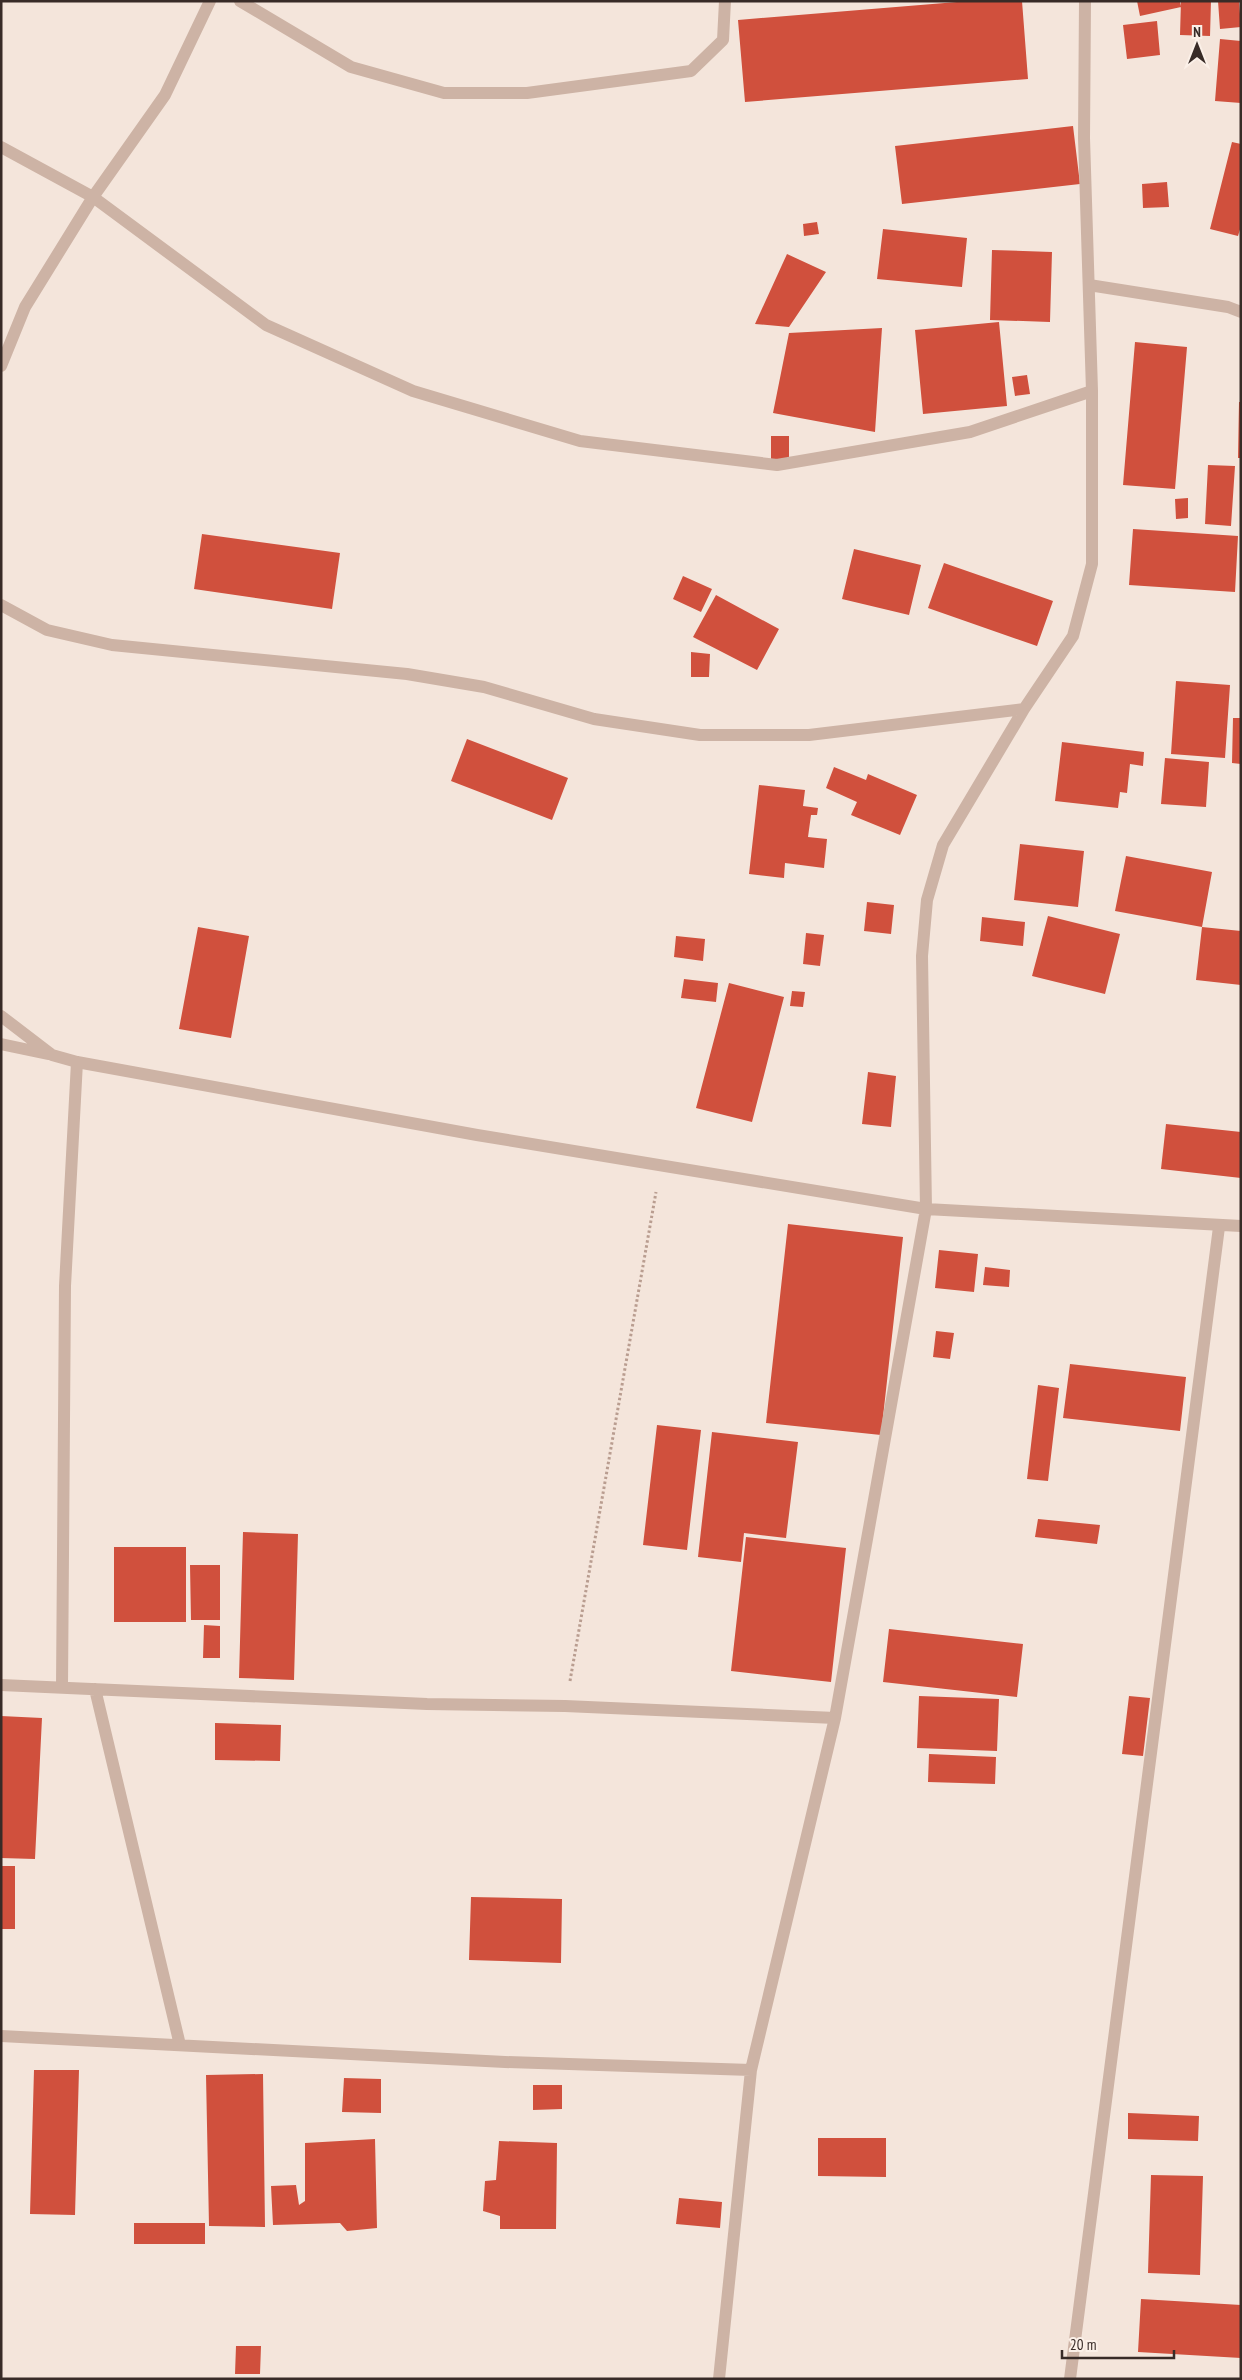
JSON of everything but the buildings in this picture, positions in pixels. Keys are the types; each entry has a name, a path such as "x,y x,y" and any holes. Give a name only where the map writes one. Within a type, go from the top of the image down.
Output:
{"street":[{"path":"1,366 25,307 93,197 165,95 210,1"},
{"path":"240,1 351,67 444,92 527,92 691,71 723,40 725,1"},
{"path":"718,2379 751,2070 835,1718 926,1209 922,956 927,900 943,845 1024,709 1073,636 1092,564 1092,392 1084,138 1084,1"},
{"path":"1,147 93,197 266,325 413,392 580,441 777,464 970,432 1092,392"},
{"path":"1089,285 1228,307 1241,312"},
{"path":"1,605 47,630 112,646 407,674 484,687 594,719 700,735 809,735 1024,709"},
{"path":"1,1016 52,1055"},
{"path":"1,1044 76,1062 661,1167 926,1209 1241,1226"},
{"path":"62,1687 65,1286 76,1062"},
{"path":"1070,2379 1219,1226"},
{"path":"1,1685 427,1704 565,1706 835,1718"},
{"path":"95,1689 180,2045"},
{"path":"1,2036 505,2062 751,2070"}],"path":[{"path":"565,1706 661,1167"}]}
